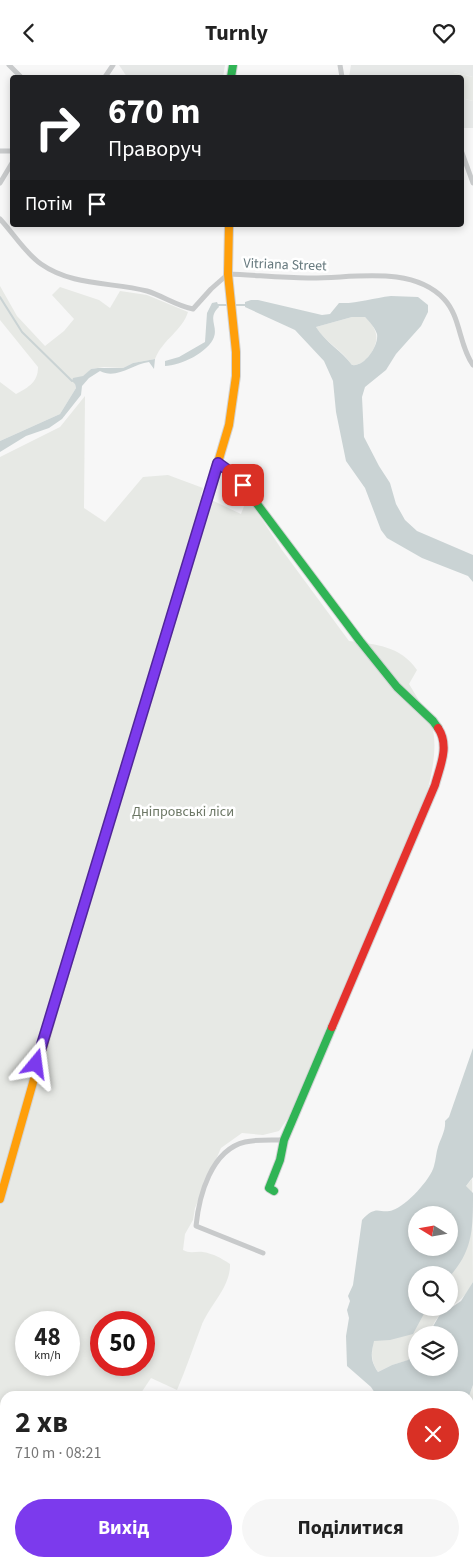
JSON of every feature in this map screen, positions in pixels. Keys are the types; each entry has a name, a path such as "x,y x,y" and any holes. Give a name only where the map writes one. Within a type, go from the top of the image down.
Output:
{"main road":[{"path":"0,1199 28,1092 71,944 228,425 235,393 236,353 229,292 229,227"},
{"path":"218,463 236,476 360,641 397,687 433,721 442,734 445,750 434,785 284,1140 280,1160 269,1189 274,1191"}],"street":[{"path":"9,65 19,75"},
{"path":"464,158 473,183"},
{"path":"0,183 10,166"},
{"name":"Vitriana Street","path":"0,219 26,251 56,273 81,280 148,292 185,308 194,309 211,289 228,274 309,278 394,276 434,290 445,300 460,330 473,365"},
{"path":"263,1253 196,1226 198,1212 211,1171 232,1148 249,1141 284,1140"}],"shaded area":[{"path":"119,65 225,65 223,75 126,75"},
{"path":"351,65 473,65 473,77 454,72 453,75 349,75"},
{"path":"464,99 473,101 473,128 464,128"},
{"path":"391,296 418,297 428,305 428,312 421,326 396,354 386,370 365,387 362,397 364,437 390,483 396,504 405,520 417,531 473,555 473,582 468,576 422,558 387,538 381,530 365,488 346,461 336,412 333,381 324,361 295,330 245,307 245,302 258,300 322,315 330,314 339,303 358,302","holes":["352,317 365,317 375,330 377,339 370,354 362,363 357,365 352,365 316,327"]},
{"path":"217,302 219,307 213,318 215,333 211,343 200,353 186,361 165,366 165,361 179,357 205,342 207,313 212,303"},
{"path":"155,359 154,369 149,362 118,373 112,374 100,371 89,378 82,386 81,395 62,419 49,428 26,436 0,452 0,441 60,414 76,388 72,381 73,378 83,376 91,369 123,368 133,363"},
{"path":"473,1048 473,1177 466,1186 473,1193 473,1218 470,1239 463,1258 458,1266 408,1266 408,1316 423,1316 417,1326 408,1326 408,1335 390,1340 374,1341 372,1357 378,1372 408,1360 408,1376 458,1376 458,1326 433,1326 439,1316 458,1316 458,1303 473,1282 473,1385 471,1391 374,1391 347,1366 346,1336 349,1318 347,1310 350,1301 348,1296 353,1285 362,1220 371,1212 393,1210 411,1198 423,1185 434,1166 445,1124"}],"green space":[{"path":"453,72 473,77 473,101 464,99 464,75 452,75"},
{"path":"0,286 17,316 45,346 64,331 74,319 52,295 60,287 99,300 110,308 120,291 147,295 188,312 181,325 158,352 155,359 133,363 123,368 104,367 91,369 75,384 76,388 60,414 0,441 0,382 16,394 32,383 38,372 38,367 0,320"},
{"path":"352,317 365,317 375,329 376,334 375,344 370,355 357,365 352,365 316,327"},
{"name":"Дніпровські ліси","path":"85,396 84,508 105,522 143,477 168,475 203,488 201,495 241,514 246,501 252,504 282,550 349,641 378,645 395,651 411,662 417,670 409,684 431,724 434,737 434,753 427,792 288,1118 279,1131 263,1135 242,1133 221,1148 195,1208 193,1220 185,1234 183,1250 211,1254 230,1264 227,1281 204,1319 177,1390 151,1378 142,1391 0,1391 0,457 60,427"},
{"path":"472,1179 473,1282 465,1295 458,1301 458,1266 449,1266 449,1256 458,1256 458,1215 466,1186"},
{"path":"408,1313 408,1316 439,1316 432,1326 408,1326 408,1360 378,1372 373,1360 373,1341"}],"waterway":[{"path":"0,297 22,332 72,381"},
{"path":"218,305 228,305"},
{"path":"233,305 245,305"}],"traffic: fast":[{"path":"231,75 233,65"},
{"path":"217,463 236,476 360,641 397,687 438,728"},
{"path":"274,1191 269,1188 280,1160 284,1140 332,1027"}],"traffic: slow":[{"path":"181,588 229,425 236,376 236,352 228,274 229,227"},
{"path":"0,1199 115,803"}],"traffic: jam":[{"path":"115,803 181,588"},
{"path":"332,1027 435,785 444,749 442,735 438,728"}],"route":[{"path":"36,1064 218,463 236,476 243,485"}]}
